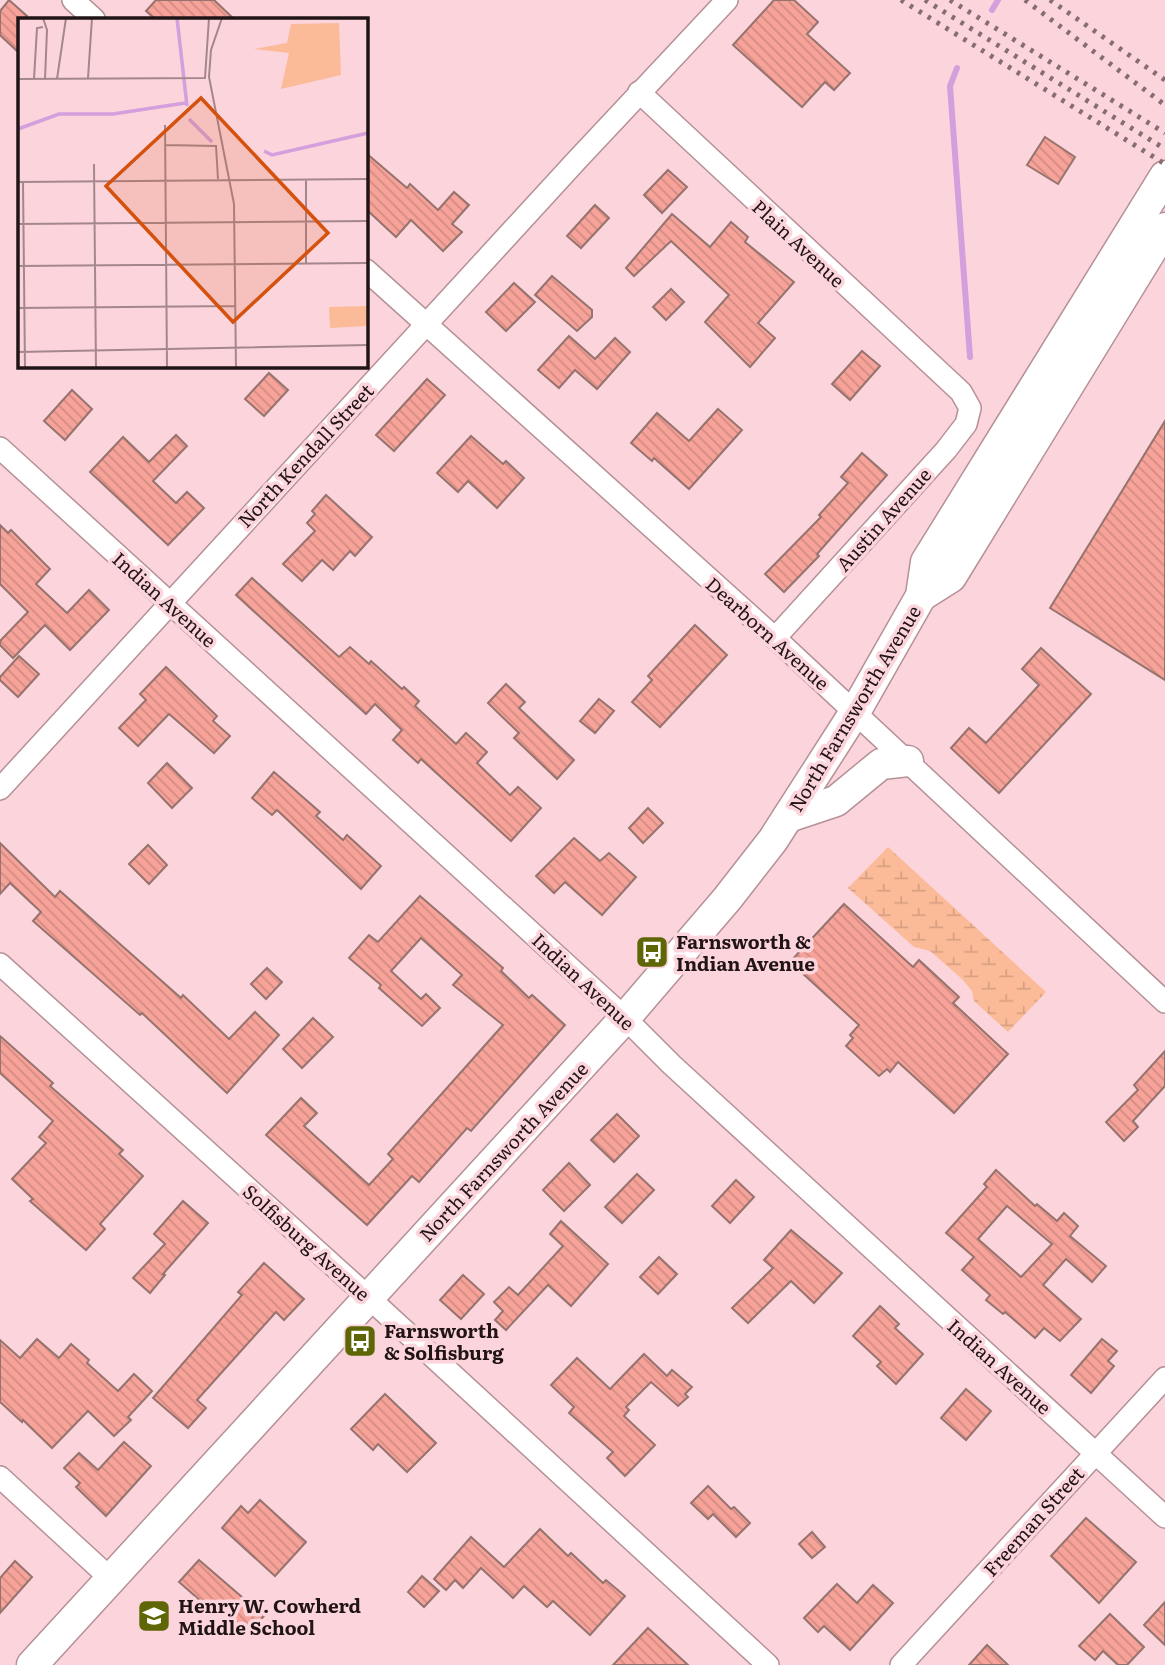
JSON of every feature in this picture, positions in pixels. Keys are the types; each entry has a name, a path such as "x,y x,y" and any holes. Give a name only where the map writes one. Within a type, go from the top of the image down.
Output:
{"main road":[{"name":"North Farnsworth Avenue","path":"980,502 1165,176"},
{"name":"North Farnsworth Avenue","path":"32,1665 625,1018 727,899 773,840 855,712 921,596 926,562 980,502 1165,228"},
{"path":"788,817 836,801 881,764 908,761"}],"street":[{"path":"73,0 93,18"},
{"name":"North Kendall Street","path":"0,789 727,0"},
{"name":"Plain Avenue","path":"639,93 961,392"},
{"name":"Dearborn Avenue","path":"368,272 775,638 1165,1002"},
{"name":"Austin Avenue","path":"775,638 966,424 970,408 961,392"},
{"name":"Indian Avenue","path":"0,448 625,1018 710,1100 1165,1517"},
{"name":"Solfisburg Avenue","path":"0,964 368,1297 768,1665"},
{"name":"Freeman Street","path":"901,1665 1165,1378"},
{"path":"0,1477 111,1579"}],"green space":[{"path":"888,847 1046,992 1008,1032 974,1001 972,991 962,979 930,951 914,947 848,888"}],"building":[{"path":"9,0 27,16 18,18 18,52 0,35 0,11"},
{"path":"156,0 214,0 233,18 154,18 146,11"},
{"path":"774,0 794,0 818,22 807,34 850,73 834,90 825,82 802,107 733,45"},
{"path":"1045,137 1075,157 1058,184 1027,165"},
{"path":"368,155 407,188 410,184 438,210 454,192 469,205 452,224 462,232 443,251 411,220 396,237 368,211"},
{"path":"668,170 687,187 662,213 644,195"},
{"path":"595,205 609,218 581,248 567,236"},
{"path":"672,214 710,247 731,222 748,237 745,242 794,282 758,323 775,338 750,367 705,322 729,295 671,241 634,276 626,268"},
{"path":"552,276 592,310 592,317 577,331 535,295"},
{"path":"514,283 535,302 506,331 486,312"},
{"path":"671,289 684,302 666,320 653,307"},
{"path":"569,336 595,359 615,338 630,352 597,389 575,370 559,388 538,370"},
{"path":"862,351 880,366 850,400 832,384"},
{"path":"269,373 288,390 264,416 245,399"},
{"path":"427,379 445,395 394,451 376,435"},
{"path":"72,390 92,409 65,440 44,421"},
{"path":"718,409 742,430 689,489 654,458 652,461 631,443 657,413 689,441"},
{"path":"1165,421 1165,680 1050,608"},
{"path":"176,435 187,446 153,481 176,503 187,492 204,508 168,545 90,472 123,437 149,462"},
{"path":"471,436 503,464 506,461 524,478 497,508 468,481 458,492 437,473"},
{"path":"862,453 887,475 817,554 819,556 784,592 765,574 821,517 819,515 848,483 841,477"},
{"path":"326,495 372,537 355,556 350,551 333,570 322,560 302,581 283,564 315,531 307,523 315,514 312,511"},
{"path":"0,525 8,533 11,530 50,569 36,584 67,613 89,590 109,610 70,650 45,625 13,658 0,645 0,641 28,612 0,584"},
{"path":"252,578 339,657 350,647 369,664 371,661 402,689 404,687 419,701 415,706 456,744 466,733 487,752 477,763 510,795 518,787 541,808 511,841 421,759 418,763 393,740 402,730 375,704 366,714 236,595"},
{"path":"695,625 727,655 660,727 632,702 652,680 648,676"},
{"path":"1041,648 1091,694 999,793 951,748 969,728 986,743 1039,685 1022,669"},
{"path":"19,656 39,674 18,697 0,677"},
{"path":"166,667 217,716 213,721 230,736 214,753 169,714 138,746 119,728 146,700 140,694"},
{"path":"506,684 525,702 519,708 574,760 557,779 514,738 519,733 488,703"},
{"path":"599,699 614,711 595,733 580,721"},
{"path":"167,763 192,788 172,808 148,783"},
{"path":"274,772 320,812 316,816 343,840 347,835 381,866 361,889 277,810 272,815 252,798"},
{"path":"648,808 663,823 643,843 629,828"},
{"path":"574,838 600,861 609,853 636,877 602,915 565,882 554,893 536,876"},
{"path":"0,843 55,897 60,891 181,998 183,995 229,1039 255,1012 279,1035 227,1093 142,1013 140,1015 33,921 41,912 10,883 0,894"},
{"path":"148,845 167,865 149,884 129,864"},
{"path":"420,896 503,968 501,971 529,998 532,995 565,1025 471,1131 467,1128 419,1182 412,1176 367,1225 266,1135 301,1098 317,1113 304,1126 369,1185 393,1159 388,1154 503,1025 453,985 462,975 421,938 391,971 421,999 426,994 440,1008 422,1026 349,958 369,935 378,942"},
{"path":"844,904 913,967 919,960 959,997 953,1003 1008,1054 954,1113 898,1062 890,1072 887,1069 879,1076 846,1046 853,1038 850,1035 859,1025 790,962"},
{"path":"267,968 282,982 266,999 251,984"},
{"path":"313,1018 333,1037 302,1068 283,1049"},
{"path":"0,1036 53,1083 50,1086 123,1150 119,1154 143,1176 100,1224 105,1229 86,1250 30,1201 33,1199 12,1179 46,1143 39,1137 53,1121 0,1073"},
{"path":"1165,1051 1165,1086 1133,1121 1138,1127 1124,1141 1106,1122 1138,1090 1134,1085"},
{"path":"617,1114 639,1136 614,1162 591,1140"},
{"path":"569,1163 590,1185 564,1211 543,1190"},
{"path":"996,1170 1035,1206 1037,1204 1057,1221 1064,1213 1078,1226 1070,1236 1106,1266 1092,1282 1066,1259 1043,1285 1081,1319 1060,1341 1044,1328 1035,1338 1005,1312 1003,1314 986,1300 990,1295 962,1270 974,1257 946,1233 987,1187 984,1184","holes":["1007,1206 1052,1244 1021,1277 978,1239"]},
{"path":"637,1174 654,1190 622,1223 605,1207"},
{"path":"736,1180 754,1197 730,1223 712,1206"},
{"path":"183,1201 208,1223 163,1274 165,1275 150,1293 133,1278 165,1244 154,1234"},
{"path":"561,1221 608,1264 571,1306 548,1285 506,1330 495,1320 503,1311 494,1302 509,1287 518,1295 563,1246 550,1234"},
{"path":"791,1230 842,1273 814,1303 791,1281 748,1323 732,1308 773,1268 764,1260"},
{"path":"659,1257 677,1274 658,1294 640,1277"},
{"path":"264,1263 304,1299 284,1320 276,1312 197,1400 206,1408 188,1428 153,1398 242,1295 238,1292"},
{"path":"463,1275 484,1294 461,1319 440,1300"},
{"path":"880,1306 899,1324 895,1328 923,1354 896,1384 877,1366 881,1362 853,1336"},
{"path":"37,1339 59,1358 71,1344 89,1360 87,1363 118,1391 134,1374 152,1391 128,1417 131,1420 114,1436 88,1411 52,1448 0,1402 0,1340 20,1358"},
{"path":"1102,1339 1117,1351 1108,1361 1114,1366 1091,1393 1071,1375"},
{"path":"644,1354 667,1376 672,1370 692,1387 685,1394 688,1397 678,1406 651,1382 626,1407 629,1410 624,1416 655,1445 625,1476 607,1458 613,1452 569,1413 574,1407 551,1385 577,1358 610,1389"},
{"path":"966,1389 991,1411 966,1440 941,1418"},
{"path":"385,1394 436,1443 407,1472 378,1444 373,1450 351,1429"},
{"path":"124,1442 151,1466 106,1516 76,1487 80,1483 64,1468 79,1453 98,1470"},
{"path":"708,1486 750,1523 736,1537 713,1514 708,1519 691,1503"},
{"path":"260,1500 306,1542 275,1576 222,1528 241,1506 248,1513"},
{"path":"1086,1518 1136,1562 1099,1603 1051,1556"},
{"path":"540,1529 568,1556 571,1553 603,1583 606,1580 625,1596 590,1635 553,1601 547,1607 524,1586 513,1598 481,1568 463,1588 455,1580 446,1590 434,1579 471,1537 504,1567"},
{"path":"812,1532 825,1547 812,1558 799,1544"},
{"path":"199,1560 264,1616 248,1633 217,1603 211,1610 179,1582"},
{"path":"15,1561 32,1577 0,1613 0,1578"},
{"path":"422,1576 439,1591 424,1607 408,1592"},
{"path":"837,1584 857,1603 873,1585 893,1603 850,1650 824,1626 818,1632 804,1618"},
{"path":"1165,1602 1165,1645 1144,1625"},
{"path":"1110,1614 1144,1647 1127,1665 1118,1665 1103,1651 1095,1660 1079,1646"},
{"path":"648,1628 688,1665 613,1665"},
{"path":"987,1645 1008,1665 969,1665"}],"waterway":[{"path":"992,10 998,0"},
{"path":"957,68 950,86 970,357"}],"railway":[{"path":"901,0 1165,164"},
{"path":"925,0 1165,149"},
{"path":"950,0 1165,133"},
{"path":"1025,0 1165,105"},
{"path":"1050,0 1165,80"}],"place":[{"name":"Farnsworth & Indian Avenue","path":"652,952"},
{"name":"Farnsworth & Solfisburg","path":"360,1341"},
{"name":"Henry W. Cowherd Middle School","path":"154,1616"}]}
